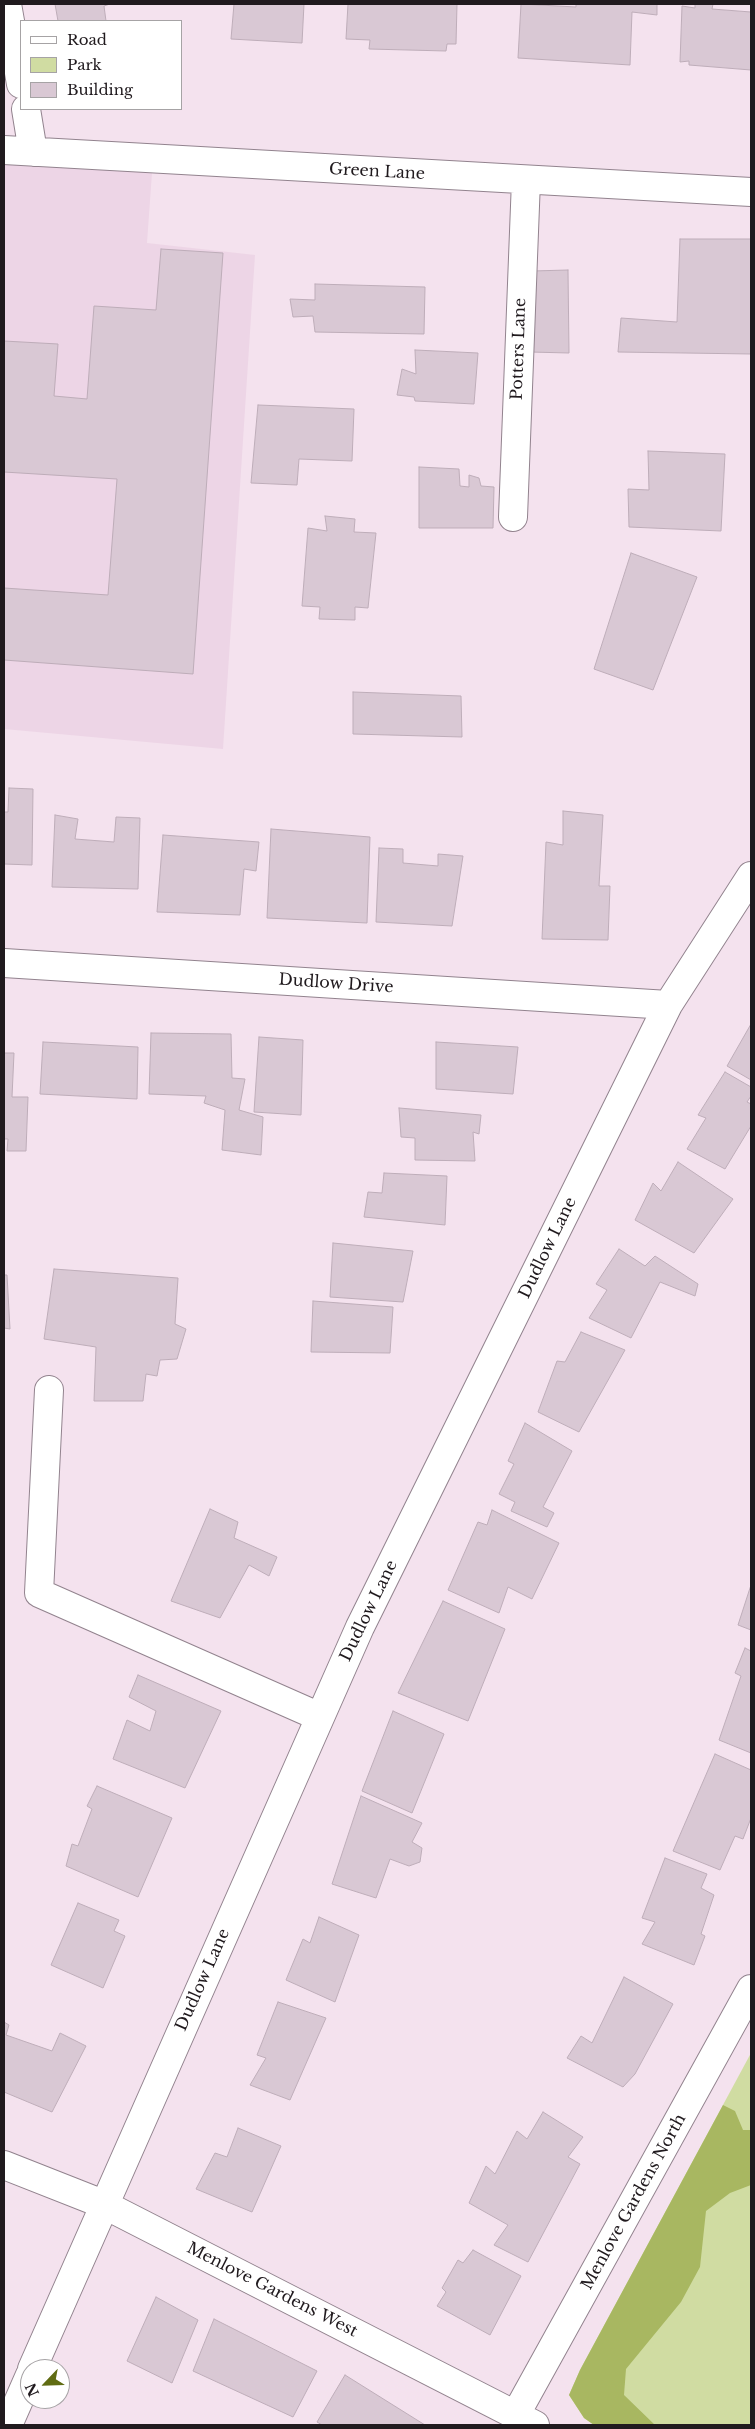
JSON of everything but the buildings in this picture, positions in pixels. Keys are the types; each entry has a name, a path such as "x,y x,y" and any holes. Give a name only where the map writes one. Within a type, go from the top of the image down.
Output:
{"street":[{"path":"7,4 20,78"},
{"path":"26,110 33,152"},
{"name":"Green Lane","path":"4,150 751,192"},
{"name":"Potters Lane","path":"513,517 526,180"},
{"name":"Dudlow Lane","path":"36,2359 103,2204 360,1627 668,1005 751,876"},
{"name":"Dudlow Drive","path":"4,963 668,1005"},
{"path":"49,1390 39,1593 320,1717"},
{"name":"Menlove Gardens North","path":"526,2420 751,1989"},
{"name":"Menlove Gardens West","path":"4,2165 103,2204 526,2420"},
{"path":"8,2425 20,2397"}],"shaded area":[{"path":"4,150 153,159 147,243 255,255 223,749 4,729"}],"green space":[{"path":"751,2053 751,2425 594,2425 584,2418 569,2395 580,2370"},
{"path":"723,2105 735,2111 743,2130 751,2130 751,2185 730,2193 706,2211 700,2267 681,2302 626,2369 624,2395 655,2425 594,2425 584,2418 569,2395 580,2370"}]}
